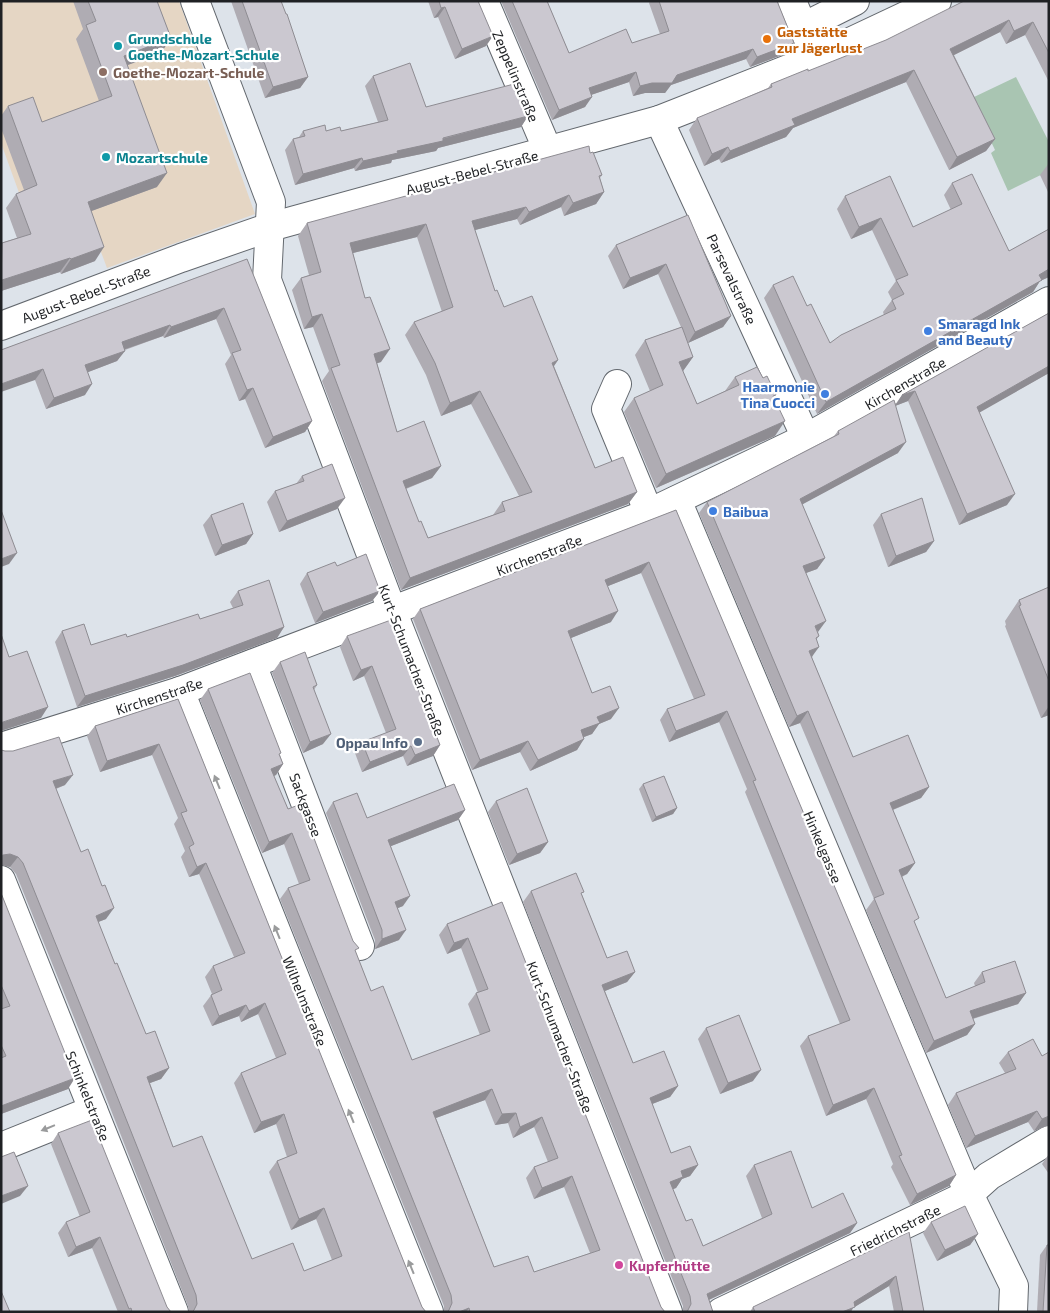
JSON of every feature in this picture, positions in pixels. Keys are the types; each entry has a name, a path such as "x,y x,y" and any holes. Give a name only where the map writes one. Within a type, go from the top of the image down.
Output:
{"street":[{"name":"Kurt-Schumacher-Straße","path":"195,1 271,202 268,280 392,610 668,1312"},
{"name":"Zeppelinstraße","path":"484,1 548,151"},
{"path":"792,1 816,58"},
{"path":"803,27 855,1"},
{"name":"August-Bebel-Straße","path":"1,326 181,258 270,227 658,120 816,58 937,1"},
{"name":"Parsevalstraße","path":"658,120 806,438"},
{"name":"Kirchenstraße","path":"1,747 180,690 252,664 649,513 806,438 1049,301"},
{"path":"617,384 606,409 649,513"},
{"name":"Hinkelgasse","path":"677,500 969,1194 1014,1286 1014,1312"},
{"name":"Sackgasse","path":"252,664 360,946"},
{"name":"Wilhelmstraße","path":"180,690 429,1312"},
{"name":"Schinkelstraße","path":"1,880 174,1312"},
{"path":"1,1147 93,1110"},
{"name":"Friedrichstraße","path":"729,1310 969,1194 989,1176 1049,1140"}],"shaded area":[{"name":"Goethe-Mozart-Schule","path":"1,1 179,1 255,214 107,268 79,193 26,212 1,143"}],"green space":[{"path":"1016,77 1049,142 1049,171 1008,191 991,153 995,150 975,108 979,106 974,97"}],"building":[{"path":"88,1 157,1 171,38 124,56 167,173 88,202 104,247 2,280 3,282 1,283 2,243 31,234 16,194 37,185 8,106 33,97 42,122 112,96 86,25 96,21"},
{"path":"242,1 281,1 308,77 273,87"},
{"path":"439,1 478,1 493,36 462,49 445,7 441,8"},
{"path":"512,1 547,1 569,53 626,29 632,43 669,31 659,1 777,1 794,43 757,57 753,49 677,75 672,83 652,83 640,86 636,72 589,88 592,97 559,110"},
{"path":"964,1 1049,1 1049,53 1033,22 1014,31 1009,20 950,49 995,139 957,157 914,70 792,119 795,125 730,151 728,147 712,154 697,118 772,87 771,84 886,40"},
{"path":"410,63 426,107 514,84 528,116 443,138 443,141 397,151 398,153 363,161 362,158 303,174 293,139 305,136 303,131 325,125 326,131 340,127 341,131 388,120 373,76"},
{"path":"589,146 590,153 593,152 602,175 599,176 604,192 573,203 569,195 529,212 526,207 472,221 495,291 497,290 504,307 532,296 558,360 552,363 595,468 623,457 637,492 410,578 331,368 340,365 322,314 312,317 301,278 321,272 307,223","holes":["426,224 453,307 414,322 435,363 450,403 480,391 532,492 502,502 505,511 428,538 421,521 419,522 403,481 441,466 424,421 397,432 374,354 390,349 370,297 365,298 350,243"]},
{"path":"972,174 1009,251 1049,229 1049,269 1039,275 1042,280 826,402 773,285 793,276 807,306 811,304 830,343 841,335 896,309 892,300 904,294 896,280 908,275 881,218 859,227 845,196 890,176 913,227 962,204 952,183"},
{"path":"688,215 731,316 695,332 666,264 630,278 616,245"},
{"path":"247,259 312,421 273,437 253,388 247,390 232,353 241,350 224,308 122,342 125,351 85,365 92,384 54,398 43,369 1,384 1,350"},
{"path":"1049,313 1049,366 977,407 1015,494 967,514 915,391 902,395"},
{"path":"682,327 693,357 679,362 697,404 739,385 735,377 757,367 763,378 767,376 776,395 773,396 785,421 666,474 634,398 663,385 645,340"},
{"path":"894,400 906,442 800,499 825,558 803,566 826,621 815,626 819,636 816,638 819,647 809,651 853,757 908,735 929,787 890,803 915,863 899,870 919,918 914,921 946,998 985,982 982,972 1015,961 1026,993 970,1011 975,1024 934,1041 874,898 884,894 808,711 797,716 707,502 839,434 838,431"},
{"path":"332,464 345,498 287,521 275,491 304,481 302,476"},
{"path":"922,498 934,541 896,556 881,514"},
{"path":"243,503 253,534 222,545 211,515"},
{"path":"1,510 17,553 1,559"},
{"path":"676,510 956,1175 917,1194 899,1156 902,1155 874,1088 833,1105 808,1036 850,1020 753,781 756,780 727,711 676,731 667,709 705,695 649,562 605,580 618,611 568,631 592,693 610,686 619,708 597,717 600,723 581,730 584,739 538,760 528,741 480,760 420,609"},
{"path":"366,554 380,591 323,612 307,573 335,562 337,566"},
{"path":"269,580 284,627 183,665 85,696 62,631 84,624 91,645 126,634 127,637 198,614 200,619 243,605 238,591"},
{"path":"1049,587 1049,681 1019,606 1021,605 1019,600"},
{"path":"391,620 440,745 415,755 411,746 370,762 362,742 396,729 372,666 361,670 347,636"},
{"path":"1,634 9,657 27,651 48,707 1,723"},
{"path":"305,652 317,685 313,687 331,734 310,742 280,662"},
{"path":"250,673 281,753 279,754 283,764 271,769 288,809 301,804 353,941 359,948 355,950 371,991 383,986 412,1060 490,1031 476,993 488,989 468,938 454,943 447,924 502,902 661,1307 665,1312 470,1312 469,1308 459,1312 447,1312 452,1303 451,1295 288,888 310,880 292,833 269,842 208,689","holes":["492,1089 502,1114 516,1113 520,1127 542,1117 558,1158 534,1167 542,1188 572,1176 600,1250 534,1272 528,1256 494,1267 433,1112"]},
{"path":"178,699 422,1307 426,1312 192,1312 197,1304 196,1295 23,863 18,857 10,854 1,856 1,750 13,751 59,737 73,775 53,781 81,852 88,849 102,886 105,885 114,908 96,916 115,964 117,963 146,1034 155,1031 169,1068 147,1077 173,1147 202,1136 252,1259 293,1243 304,1271 342,1256 324,1208 299,1219 277,1161 297,1153 284,1114 261,1122 241,1073 286,1054 265,1003 249,1011 246,1005 219,1016 211,995 222,990 213,966 245,953 206,863 197,867 189,847 194,844 181,813 187,811 159,744 107,761 95,726"},
{"path":"664,776 677,808 656,817 643,784"},
{"path":"454,784 465,810 388,840 410,896 395,902 406,930 382,939 382,930 333,802 357,793 367,818"},
{"path":"527,788 548,842 517,854 496,801"},
{"path":"576,873 584,892 581,893 607,958 627,951 635,972 602,985 633,1063 664,1051 678,1086 650,1098 671,1153 690,1146 698,1165 681,1171 683,1177 670,1182 686,1221 692,1219 703,1246 772,1214 754,1165 791,1151 812,1208 843,1193 857,1223 707,1294 713,1312 687,1312 691,1304 690,1296 531,891"},
{"path":"1,893 75,1078 1,1106 1,1058 6,1056 1,1045 1,1009 10,1006 1,985"},
{"path":"739,1015 761,1070 728,1083 706,1028"},
{"path":"1033,1039 1042,1056 1049,1052 1049,1116 1042,1119 1037,1111 975,1136 956,1093 1016,1069 1008,1052"},
{"path":"92,1120 167,1307 171,1312 132,1312 131,1308 129,1309 100,1237 76,1247 66,1222 90,1212 58,1133"},
{"path":"14,1152 28,1186 1,1196 1,1157"},
{"path":"965,1206 978,1234 945,1250 931,1222"},
{"path":"909,1232 924,1312 903,1312 896,1276 854,1302 855,1307 842,1312 755,1312 753,1307"},
{"path":"1047,1245 1049,1245 1049,1312 1043,1312"},
{"path":"1,1291 10,1312 1,1312"}],"place":[{"name":"Gaststätte zur Jägerlust","path":"767,39"},
{"name":"Grundschule Goethe-Mozart-Schule","path":"118,46"},
{"name":"Goethe-Mozart-Schule","path":"103,72"},
{"name":"Mozartschule","path":"106,157"},
{"name":"Smaragd Ink and Beauty","path":"928,331"},
{"name":"Haarmonie Tina Cuocci","path":"825,394"},
{"name":"Baibua","path":"713,511"},
{"name":"Oppau Info","path":"418,742"},
{"name":"Kupferhütte","path":"619,1265"}]}
